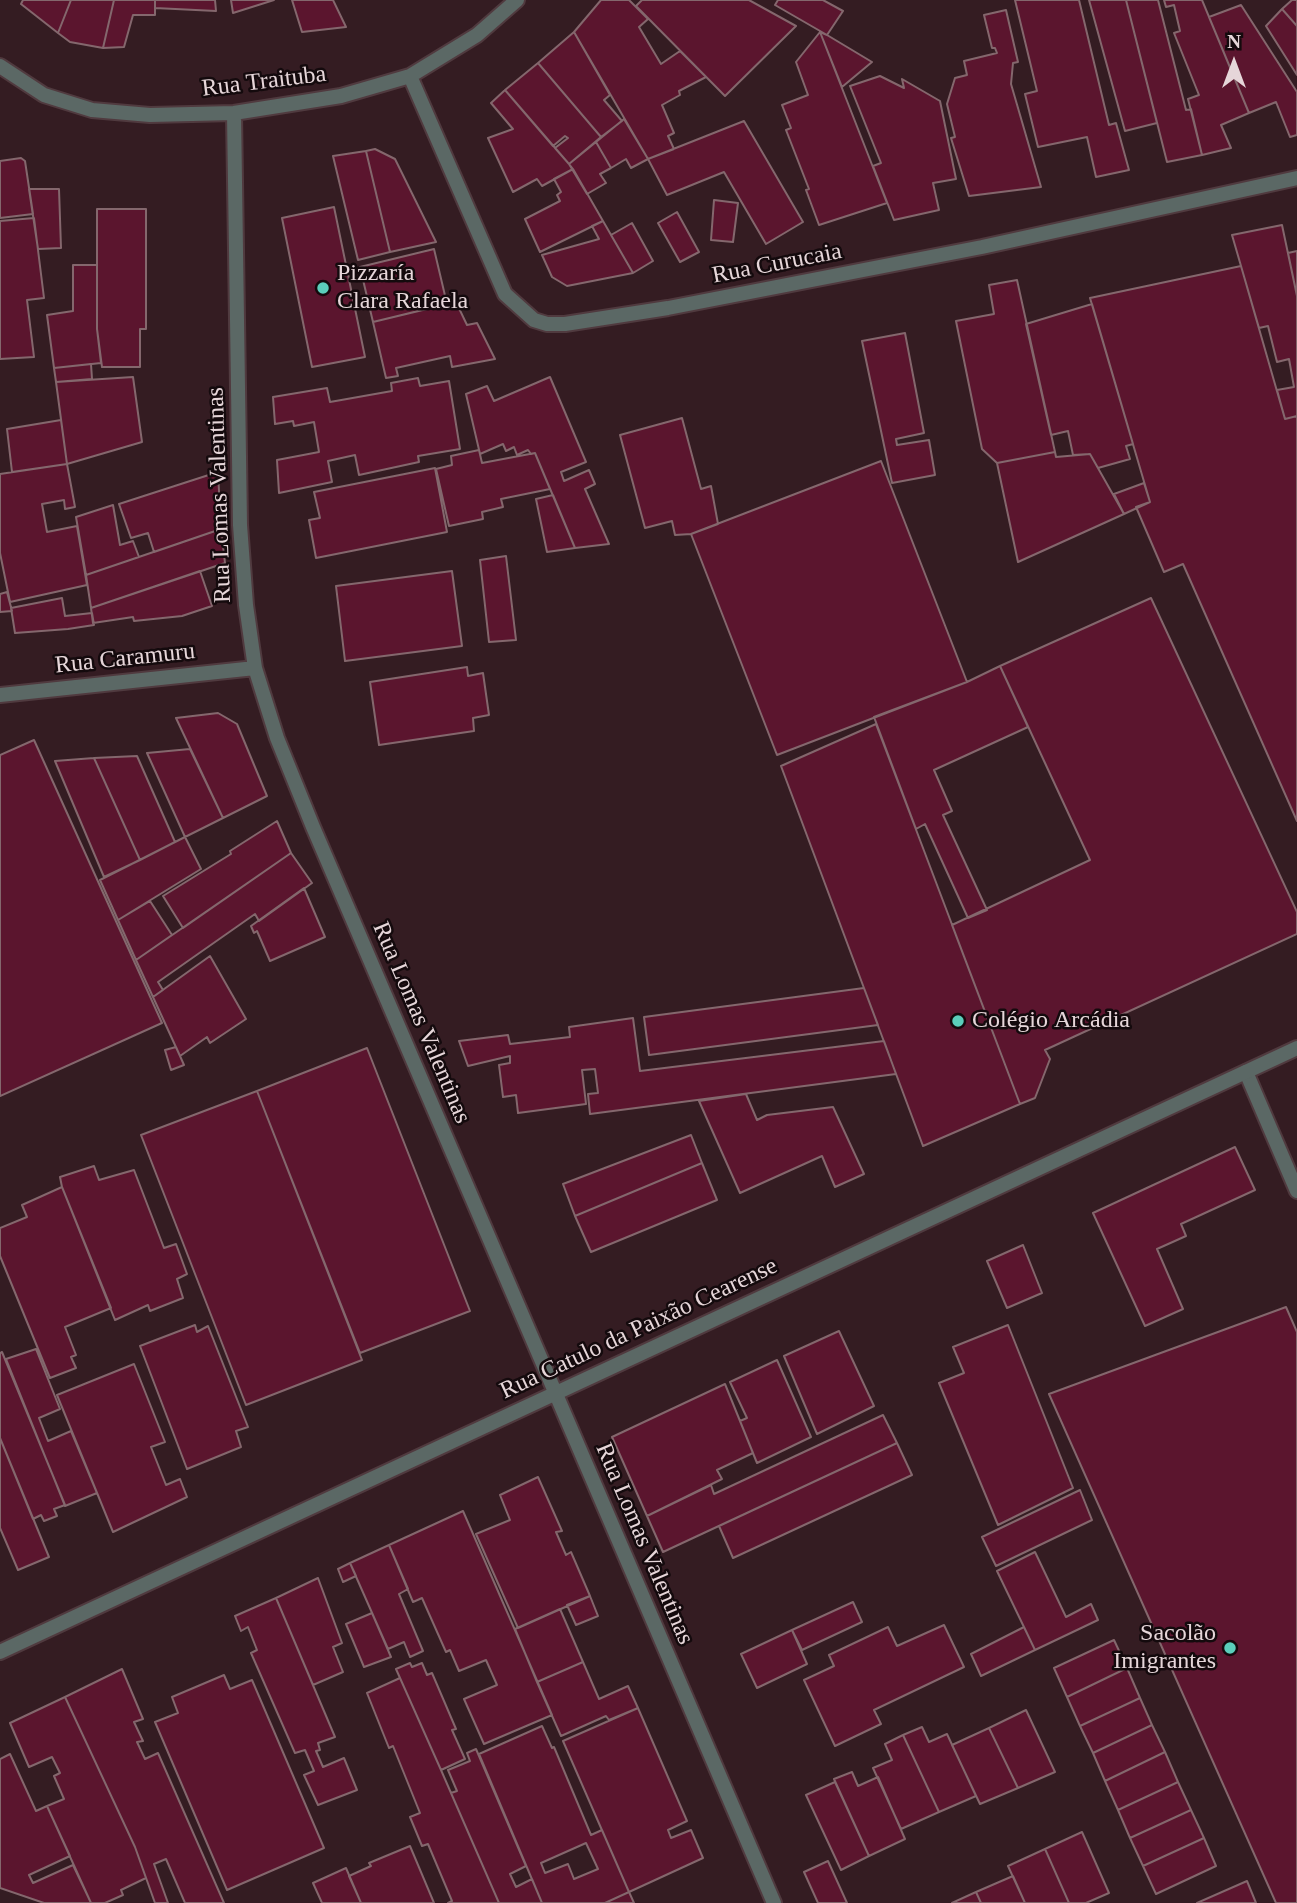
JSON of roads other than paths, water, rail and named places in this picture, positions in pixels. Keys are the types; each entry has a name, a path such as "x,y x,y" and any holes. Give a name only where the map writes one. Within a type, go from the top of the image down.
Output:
{"street":[{"name":"Rua Traituba","path":"0,66 44,94 92,110 150,115 234,113 341,96 410,76 477,35 517,0"},
{"name":"Rua Curucaia","path":"410,76 505,293 534,320 547,324 565,324 681,306 982,247 1297,178"},
{"name":"Rua Lomas Valentinas","path":"234,113 240,525 255,668 278,738 313,827 774,1903"},
{"name":"Rua Caramuru","path":"0,695 255,668"},
{"name":"Rua Catulo da Paixão Cearense","path":"0,1652 1297,1048"},
{"path":"1246,1072 1297,1191"}],"place":[{"name":"Pizzaría Clara Rafaela","path":"323,288"},
{"name":"Colégio Arcádia","path":"958,1021"},
{"name":"Sacolão Imigrantes","path":"1230,1648"}]}
